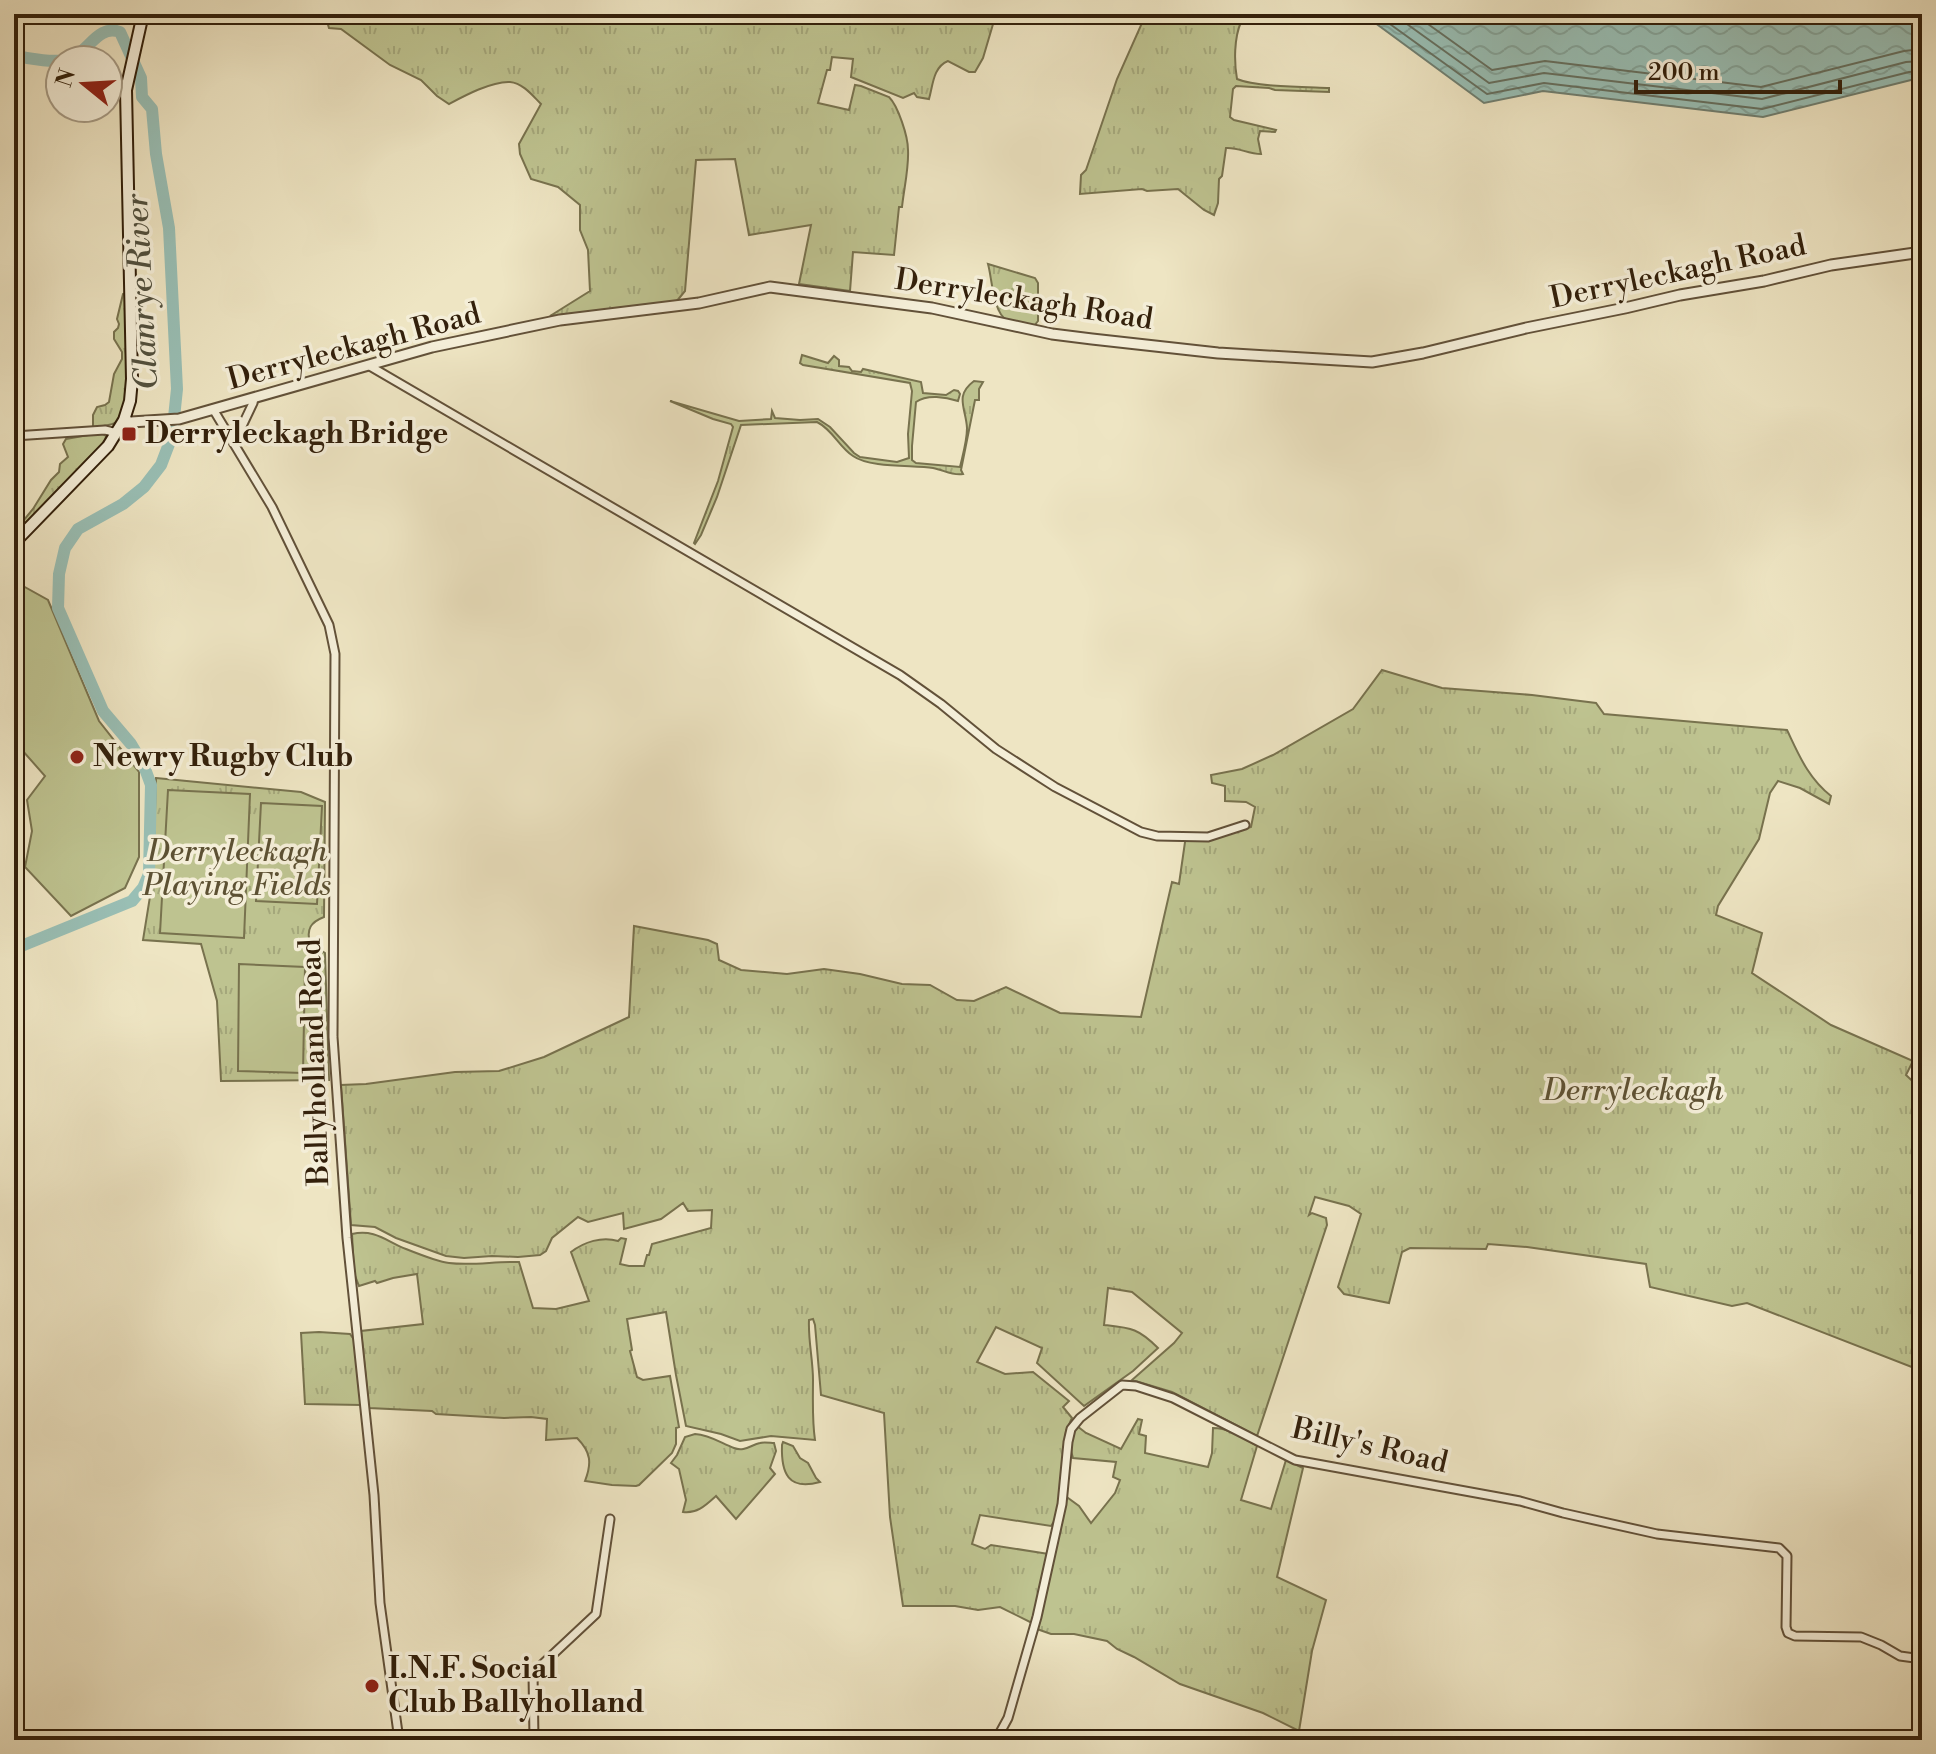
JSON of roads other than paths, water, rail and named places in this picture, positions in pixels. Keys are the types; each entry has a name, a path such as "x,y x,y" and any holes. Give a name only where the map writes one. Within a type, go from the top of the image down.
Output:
{"main road":[{"path":"14,543 97,459 117,433 130,401 126,90 143,14"}],"street":[{"name":"Derryleckagh Road","path":"124,420 155,422 179,419 432,347 560,320 699,303 770,287 932,308 1052,334 1092,339 1218,353 1372,362 1680,295 1764,281 1831,265 1922,252"},
{"path":"368,365 900,675 996,749 1083,802 1149,835 1208,837 1245,825"},
{"path":"234,443 254,398"},
{"name":"Ballyholland Road","path":"213,409 272,507 329,625 335,654 333,1037 347,1238 374,1495 380,1603 399,1740"},
{"path":"14,436 105,430 117,433"},
{"name":"Billy's Road","path":"996,1740 1008,1718 1044,1588 1062,1504 1071,1429 1080,1418 1122,1385 1136,1386 1173,1398 1295,1460 1520,1501 1657,1534 1779,1548 1787,1556 1788,1633 1795,1636 1861,1637 1900,1656 1922,1659"},
{"path":"534,1740 533,1673 596,1614 610,1519"}],"water":[{"path":"1363,14 1922,14 1922,78 1763,117 1543,91 1484,103"}],"waterway":[{"name":"Clanrye River","path":"14,55 66,60 100,35 113,30 120,32 141,78 142,97 152,109 156,154 169,228 177,389 173,427 161,465 144,487 123,504 78,529 65,548 59,574 58,608 103,711 131,744 151,785 149,874 132,901 14,949"}],"place":[{"name":"Derryleckagh Bridge","path":"129,434"},
{"name":"Newry Rugby Club","path":"77,757"},
{"name":"I.N.F. Social Club Ballyholland","path":"372,1686"}],"park label":[{"name":"Derryleckagh Playing Fields","path":"237,869"},
{"name":"Derryleckagh","path":"1633,1091"}]}
